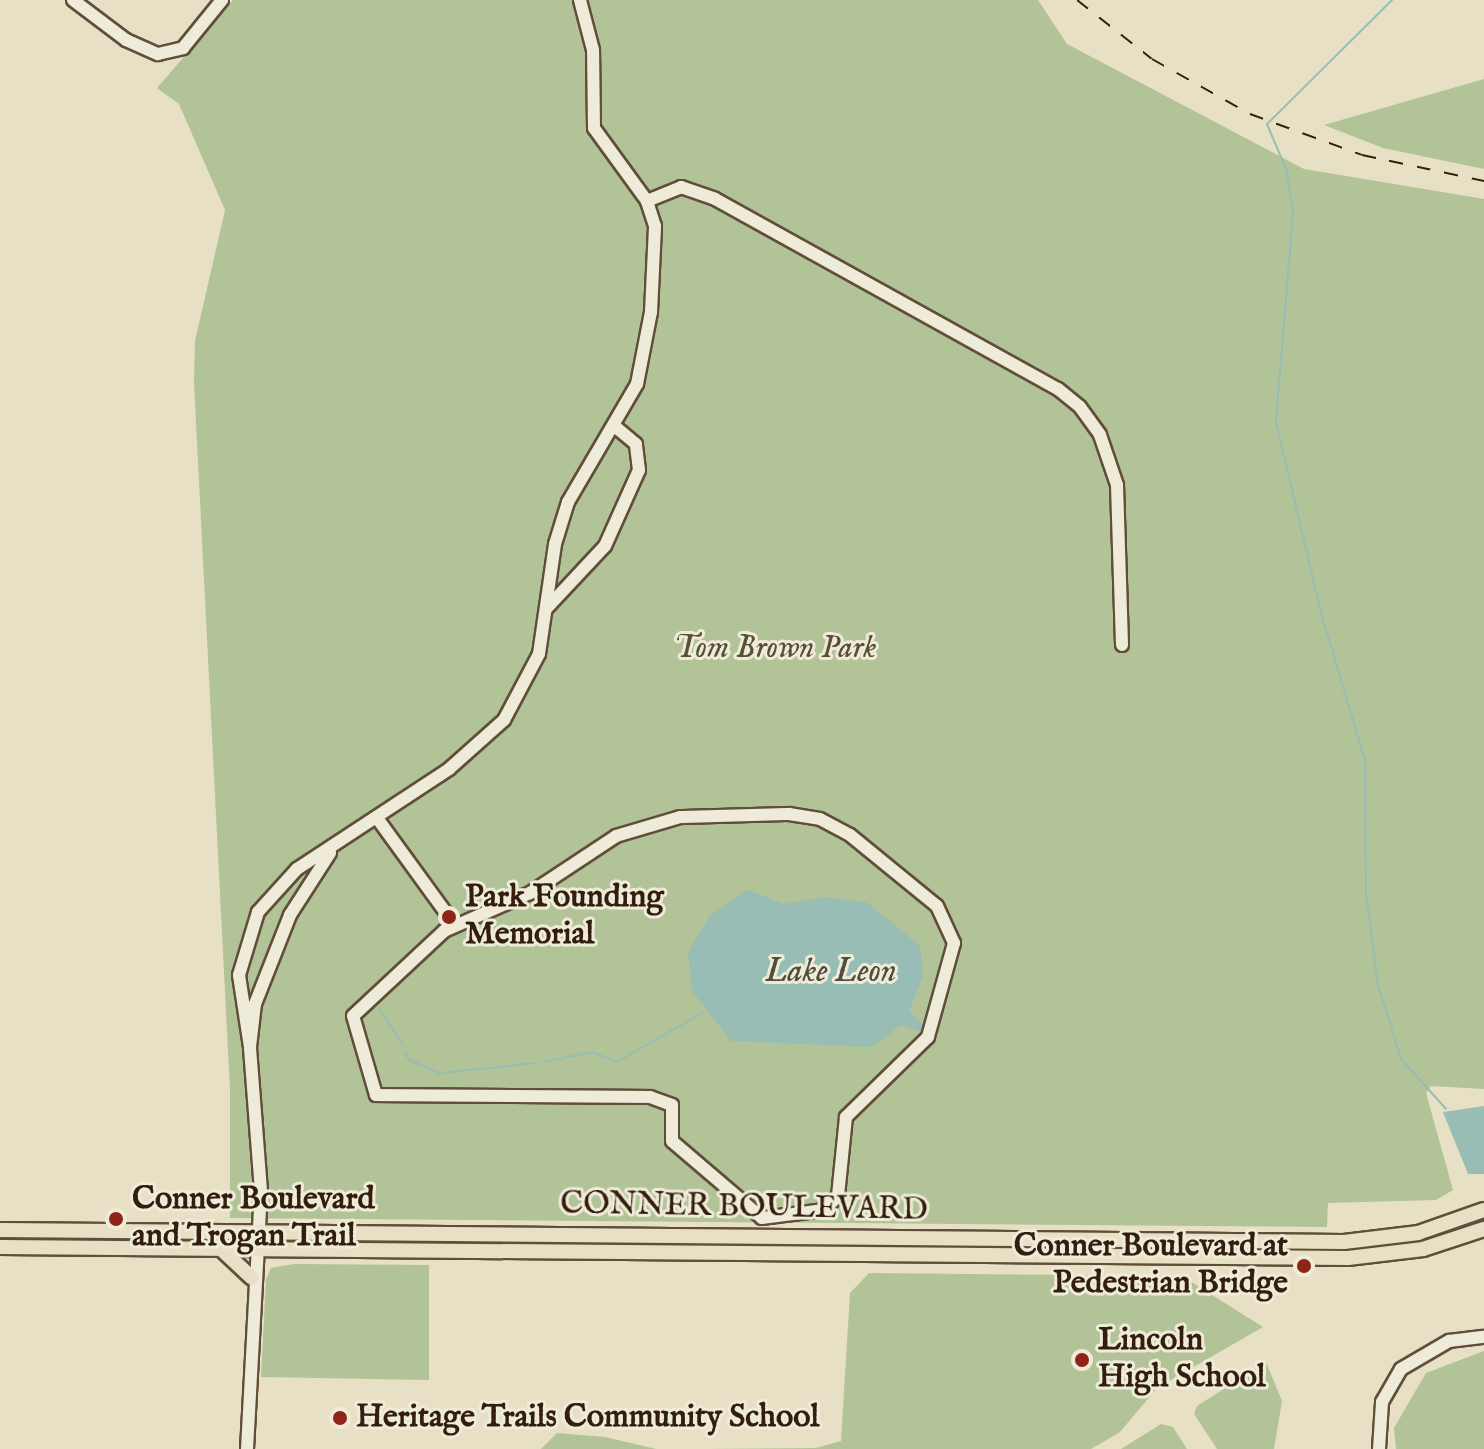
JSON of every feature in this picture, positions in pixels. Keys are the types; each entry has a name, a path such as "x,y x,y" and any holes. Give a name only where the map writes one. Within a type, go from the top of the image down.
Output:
{"main road":[{"name":"CONNER BOULEVARD","path":"0,1230 1313,1242 1407,1235 1484,1210"},
{"name":"CONNER BOULEVARD","path":"0,1247 1313,1258 1394,1254 1484,1229"},
{"path":"642,1235 642,1251"},
{"path":"1313,1242 1313,1258"},
{"path":"221,1248 252,1278"}],"street":[{"path":"73,0 141,49 158,54 183,48 222,0"},
{"path":"247,1449 252,1278 260,1156 250,1047 239,975 258,912 297,869 466,757 504,720 539,654 568,502 616,427 637,384 651,312 656,238 647,201 594,128 593,50 580,0"},
{"path":"647,201 681,187 706,194 1044,381 1080,407 1100,435 1117,485 1122,645"},
{"path":"546,609 605,546 639,470 636,444 616,427"},
{"path":"377,818 454,924"},
{"path":"668,819 820,819 913,885 945,918 954,943 928,1037 852,1105 840,1139 833,1203 807,1217 762,1218 672,1141 672,1105 650,1097 376,1095 353,1016 454,924 530,893 598,844 668,819"},
{"path":"250,1047 255,1004 276,946 305,886 334,847"},
{"path":"1379,1449 1382,1402 1401,1369 1449,1341 1484,1337"}],"green space":[{"name":"Tom Brown Park","path":"233,0 1038,0 1067,44 1304,169 1484,199 1484,1089 1431,1086 1426,1093 1453,1190 1436,1200 1328,1203 1327,1227 230,1218 230,1090 194,383 195,341 225,210 179,104 157,88"},
{"path":"1484,79 1484,169 1383,148 1324,125"},
{"path":"294,1264 429,1265 429,1380 261,1377 266,1279 271,1268"},
{"name":"Lincoln High School","path":"869,1273 1182,1276 1263,1327 1157,1388 1120,1432 1091,1449 709,1449 816,1448 841,1441 850,1293"},
{"path":"1484,1351 1484,1449 1396,1449 1394,1428 1426,1373"},
{"path":"1266,1362 1282,1401 1274,1449 1217,1449 1194,1414 1197,1406"},
{"path":"1161,1424 1173,1427 1187,1449 1121,1449"},
{"path":"557,1433 605,1437 656,1449 541,1449"}],"water":[{"name":"Lake Leon","path":"748,890 783,904 826,897 868,903 920,946 923,977 909,1011 934,1036 901,1025 872,1047 731,1041 692,991 688,953 710,915"},
{"path":"1484,1106 1484,1174 1468,1174 1443,1112"}],"waterway":[{"path":"1392,0 1267,124 1286,169 1293,213 1276,422 1322,616 1365,760 1366,892 1378,985 1401,1059 1446,1109"},
{"path":"379,1008 402,1044"},
{"path":"543,1062 592,1052 617,1062 704,1012"},
{"path":"405,1052 409,1060 440,1073 535,1063"}],"railway":[{"path":"1077,0 1152,59 1250,114 1362,155 1484,181"}],"place":[{"name":"Park Founding Memorial","path":"449,917"},
{"name":"Conner Boulevard and Trogan Trail","path":"116,1219"},
{"name":"Conner Boulevard at Pedestrian Bridge","path":"1304,1266"},
{"name":"Lincoln High School","path":"1082,1360"},
{"name":"Heritage Trails Community School","path":"340,1418"}]}
